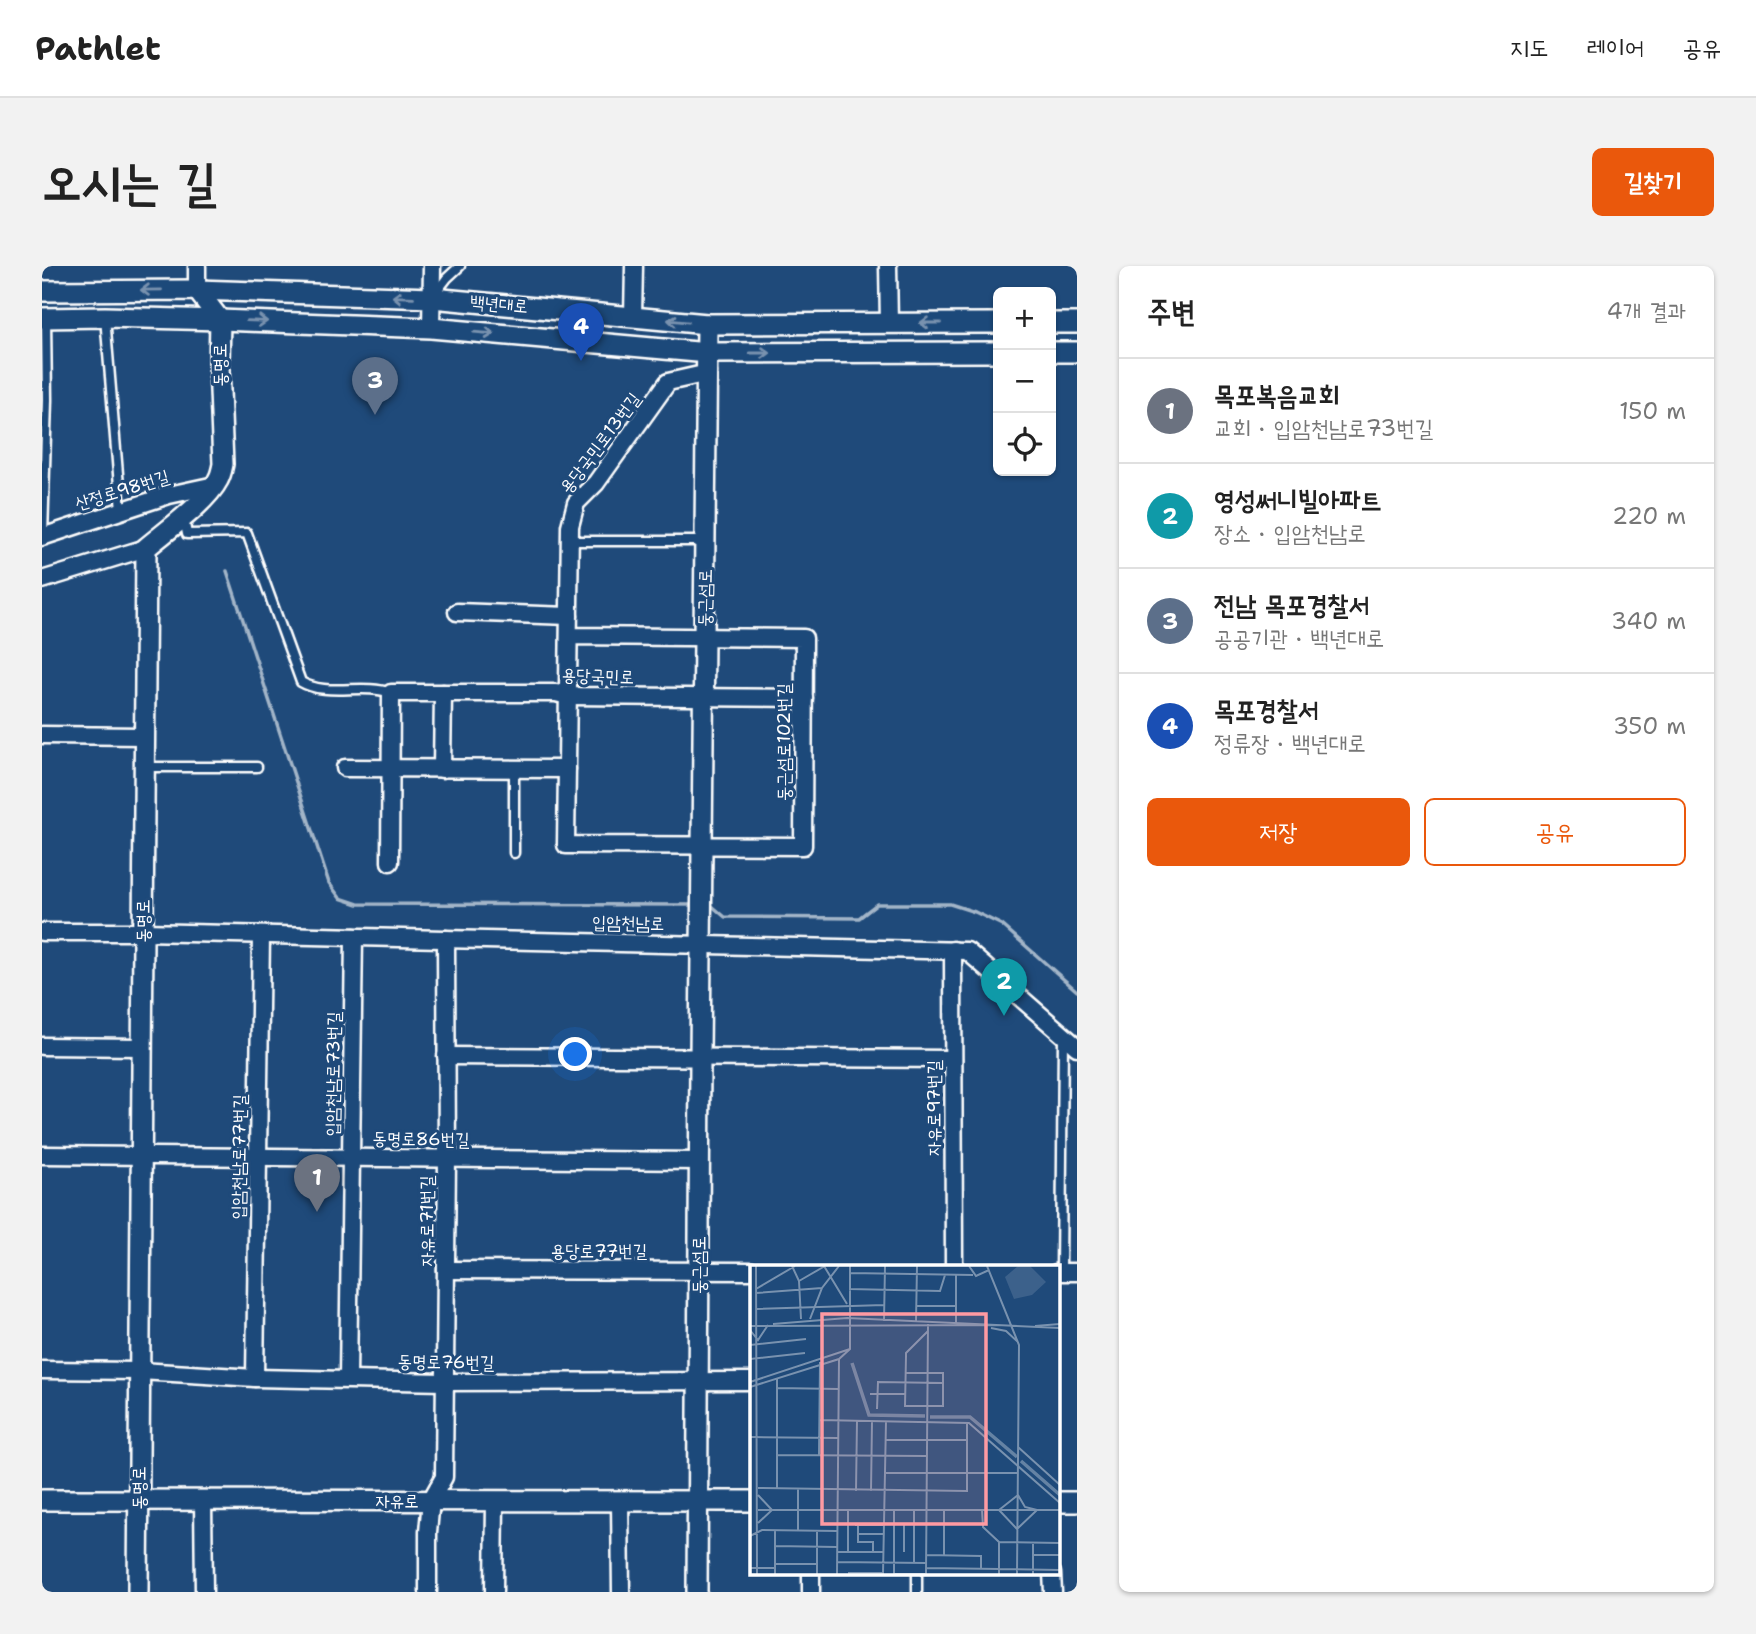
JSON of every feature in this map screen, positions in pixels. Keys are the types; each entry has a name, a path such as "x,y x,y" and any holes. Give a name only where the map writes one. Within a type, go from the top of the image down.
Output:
{"street":[{"path":"197,266 197,290"},
{"path":"431,328 432,266"},
{"path":"633,316 634,266"},
{"path":"888,266 889,323"},
{"name":"백년대로","path":"42,291 197,290 432,298 707,324 993,323"},
{"name":"동명로","path":"197,290 220,320 223,464 215,485"},
{"name":"백년대로","path":"44,318 105,317 431,328 708,363 993,352"},
{"path":"1056,323 1077,323"},
{"name":"둥근섬로","path":"697,1592 707,324"},
{"path":"1056,352 1077,352"},
{"name":"용당국민로13번길","path":"703,845 566,845 570,526 576,503 596,483 668,382 708,363"},
{"path":"42,580 146,548 215,485"},
{"name":"산정로98번길","path":"43,536 169,495 215,485"},
{"name":"동명로","path":"138,1592 146,548"},
{"path":"457,612 569,616"},
{"path":"569,636 705,638"},
{"name":"둥근섬로102번길","path":"703,845 803,846 804,638 705,638"},
{"path":"390,862 391,693"},
{"name":"용당국민로","path":"391,693 804,698"},
{"path":"443,693 443,769"},
{"path":"42,735 145,736"},
{"path":"345,768 567,769"},
{"name":"입암천남로","path":"42,932 702,941 967,951 1077,1047"},
{"name":"입암천남로77번길","path":"255,1378 261,935"},
{"name":"입암천남로73번길","path":"348,1379 354,937"},
{"name":"자유로71번길","path":"428,1592 431,1500 444,1477 446,939"},
{"name":"자유로97번길","path":"953,950 954,1265"},
{"path":"42,1046 142,1047"},
{"path":"446,1056 953,1059"},
{"name":"동명로86번길","path":"42,1155 700,1161"},
{"name":"용당로77번길","path":"446,1270 750,1271"},
{"name":"동명로76번길","path":"42,1370 444,1382 750,1381"},
{"name":"자유로","path":"42,1500 750,1501"},
{"path":"203,1501 204,1592"},
{"path":"494,1592 495,1501"},
{"path":"620,1501 621,1592"},
{"path":"811,1574 811,1592"},
{"path":"1052,1574 1053,1592"}],"lane":[{"path":"432,298 460,266"},
{"path":"105,317 121,510"},
{"path":"43,536 47,400 44,318"},
{"path":"183,517 187,534 247,533 301,682 320,688 379,689 391,693"},
{"path":"570,541 706,541"},
{"path":"144,766 257,767"},
{"path":"514,769 514,853"},
{"path":"1063,1034 1065,1272"},
{"path":"917,1592 918,1574"}],"waterway":[{"path":"227,571 329,883 340,898 358,904 696,905"},
{"path":"708,905 725,917 859,918 877,904 950,904 1002,925 1077,991"}],"place":[{"name":"목포경찰서","path":"581,361"},
{"name":"전남 목포경찰서","path":"375,415"},
{"name":"영성써니빌아파트","path":"1004,1016"},
{"name":"목포복음교회","path":"317,1212"}]}
